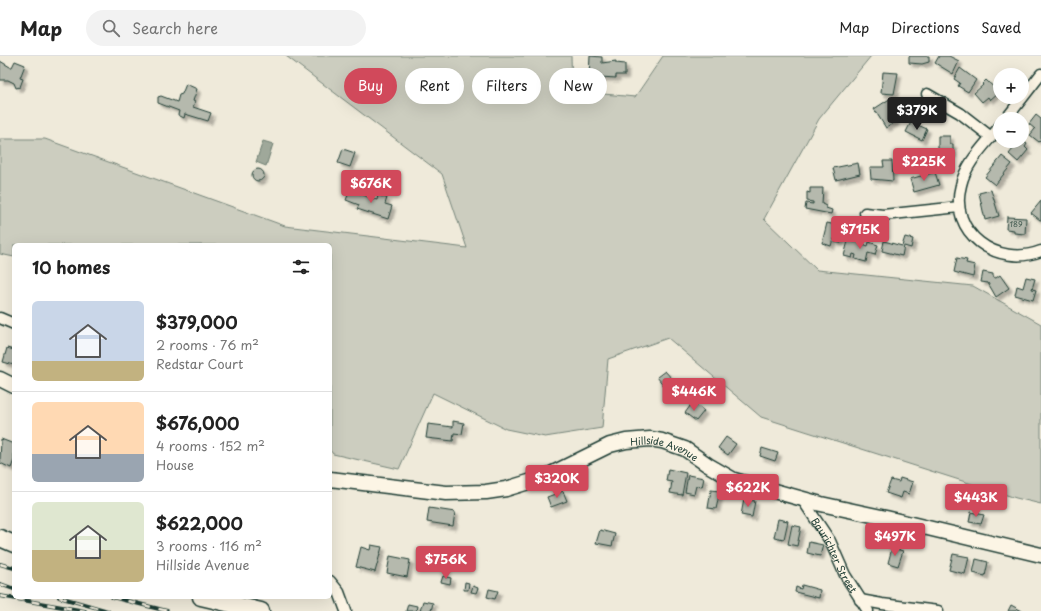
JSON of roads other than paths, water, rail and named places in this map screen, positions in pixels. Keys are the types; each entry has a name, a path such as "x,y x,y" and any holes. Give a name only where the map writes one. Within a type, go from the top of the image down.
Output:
{"main road":[{"path":"0,538 12,543"},
{"path":"210,599 261,611"}],"street":[{"path":"1011,112 1041,74"},
{"path":"927,94 960,113 991,137"},
{"path":"993,135 964,173 960,185 959,207 968,229 978,242 1007,256 1020,256 1041,251"},
{"path":"865,213 883,215 959,207"},
{"path":"0,318 12,323"},
{"path":"0,379 12,385"},
{"name":"Hillside Avenue","path":"332,479 446,493 486,492 506,489 540,478 610,445 626,441 650,439 674,444 685,449 708,465 734,480 802,499 1041,555"},
{"name":"Baurichter Street","path":"802,499 830,541 845,576 868,611"},
{"path":"332,583 340,592 346,611"},
{"path":"860,600 938,611"}],"railway":[{"path":"0,564 12,567"},
{"path":"0,584 12,588"},
{"path":"0,596 12,598"},
{"path":"17,599 85,611"},
{"path":"66,599 108,611"},
{"path":"120,599 167,611"}]}
